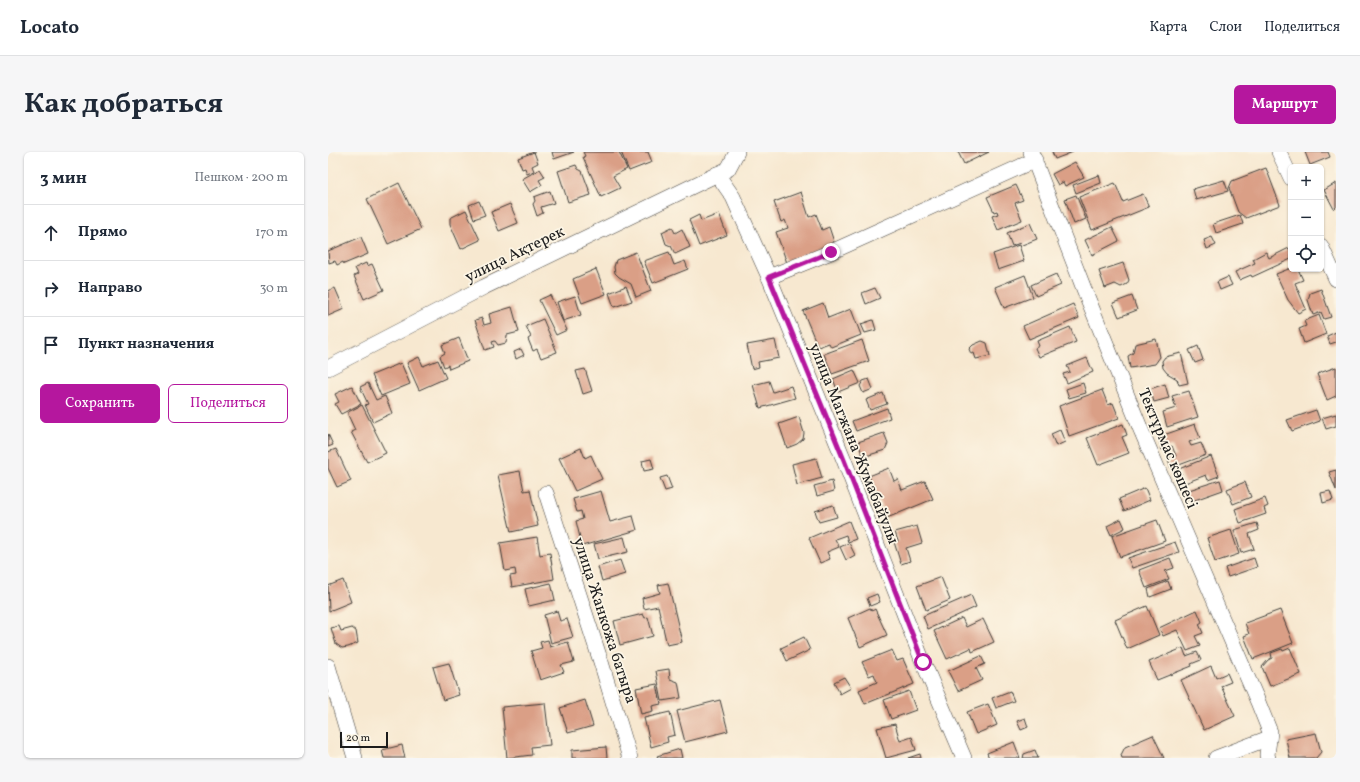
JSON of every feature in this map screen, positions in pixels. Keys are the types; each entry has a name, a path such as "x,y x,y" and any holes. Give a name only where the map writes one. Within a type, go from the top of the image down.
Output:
{"street":[{"path":"718,174 728,169 737,154 736,152"},
{"path":"1279,152 1288,172"},
{"path":"769,277 831,252 1033,156"},
{"name":"Тектұрмас көшесі","path":"1033,156 1141,430 1270,732 1267,755 1268,758"},
{"name":"улица Магжана Жумабайулы","path":"718,174 733,197 769,277 844,460 923,662 964,758"},
{"name":"улица Ақтерек","path":"328,368 484,287 718,174"},
{"path":"1324,253 1336,279"},
{"name":"улица Жанкожа батыра","path":"546,493 601,662 630,758"},
{"path":"328,666 355,758"},
{"path":"344,758 349,735"},
{"path":"1216,758 1269,738"}],"building":[{"path":"534,152 538,163 532,166 534,171 527,174 525,168 522,169 518,158"},
{"path":"552,152 574,152 554,159"},
{"path":"583,152 619,152 627,169 613,176 620,188 601,197 583,157 585,156"},
{"path":"621,152 648,152 652,162 629,171"},
{"path":"958,152 989,152 964,164"},
{"path":"1052,152 1073,152 1055,159"},
{"path":"1305,152 1328,152 1330,157 1310,164"},
{"path":"1075,162 1084,177 1065,186 1063,182 1058,185 1052,174"},
{"path":"576,165 578,169 582,171 591,195 568,202 558,171"},
{"path":"1266,168 1280,205 1246,218 1238,212 1229,188 1232,181"},
{"path":"540,169 545,177 539,180 542,185 530,192 522,179"},
{"path":"1099,175 1101,183 1076,193 1073,185"},
{"path":"1224,180 1228,191 1196,200 1193,189"},
{"path":"399,183 421,229 388,244 367,199"},
{"path":"1115,183 1123,202 1143,194 1149,207 1092,230 1079,197"},
{"path":"1336,183 1336,207 1334,209 1324,190"},
{"path":"1016,185 1023,200 1015,203 1022,220 998,230 992,216 998,214 997,211 994,212 987,197"},
{"path":"550,191 554,203 541,207 543,213 537,216 533,204 535,201 534,197"},
{"path":"801,192 809,217 816,214 822,230 829,227 834,242 829,244 831,248 787,263 776,232 788,228 785,220 781,222 774,202"},
{"path":"1076,195 1086,219 1074,224 1065,199"},
{"path":"479,201 485,215 474,219 469,205"},
{"path":"510,204 518,223 499,231 491,212"},
{"path":"466,210 480,240 461,249 450,224 450,218"},
{"path":"719,214 727,235 699,246 689,220 699,215 701,221"},
{"path":"1240,215 1243,224 1216,233 1213,224"},
{"path":"1030,223 1037,239 1022,245 1020,243 1012,246 1007,233"},
{"path":"672,227 675,233 682,229 690,247 675,254 671,246 666,244 662,232"},
{"path":"1112,227 1119,241 1092,255 1085,240"},
{"path":"361,237 368,254 344,264 343,262 337,265 335,261 329,263 328,251"},
{"path":"1212,237 1216,245 1207,249 1204,240"},
{"path":"1019,245 1024,261 998,270 993,254"},
{"path":"1288,248 1288,260 1252,277 1251,275 1239,280 1235,272 1255,263 1253,259 1266,252 1269,258"},
{"path":"636,252 651,291 636,297 631,284 615,273 614,267 616,260"},
{"path":"669,252 674,265 685,261 688,269 653,283 644,261"},
{"path":"366,263 367,266 372,264 384,290 364,299 354,276 358,274 355,268"},
{"path":"1123,263 1129,280 1127,284 1121,287 1115,284 1105,288 1099,271"},
{"path":"596,269 606,294 582,303 573,279"},
{"path":"1288,269 1288,272 1299,272 1303,280 1295,283 1306,309 1298,313 1288,300 1276,274"},
{"path":"1056,274 1061,285 1036,296 1031,285"},
{"path":"1025,275 1033,297 1004,308 995,287"},
{"path":"1228,277 1232,285 1220,290 1217,282"},
{"path":"626,286 632,301 614,307 609,293"},
{"path":"335,288 344,309 328,316 328,291"},
{"path":"875,288 880,298 866,304 862,293"},
{"path":"1321,289 1331,317 1324,319 1321,312 1313,315 1308,300 1310,293"},
{"path":"550,295 567,330 556,335 539,300"},
{"path":"575,296 581,315 563,321 557,302"},
{"path":"1132,296 1137,310 1119,317 1113,303"},
{"path":"823,303 828,318 851,309 861,335 831,347 829,343 818,347 803,311"},
{"path":"1073,304 1079,318 1029,339 1023,326"},
{"path":"512,307 519,332 507,335 506,343 498,345 495,341 492,342 494,347 485,350 475,320 482,318 484,325 491,323 489,314"},
{"path":"1319,315 1326,334 1304,343 1299,329 1306,326 1304,321"},
{"path":"543,319 557,352 541,358 537,349 533,351 528,339 531,337 526,326"},
{"path":"873,320 876,330 865,333 861,324"},
{"path":"1070,327 1076,342 1039,357 1035,348 1039,346 1037,341"},
{"path":"1336,332 1336,342 1330,344 1327,336"},
{"path":"459,338 468,361 449,369 448,365 444,367 440,356 445,353 442,345"},
{"path":"1156,339 1160,357 1155,364 1130,368 1128,356 1133,353 1135,344"},
{"path":"775,340 779,358 758,362 759,367 752,369 747,345"},
{"path":"862,340 869,361 832,374 824,354"},
{"path":"982,341 987,343 990,356 976,359 974,353 971,354 969,349 973,345"},
{"path":"1198,346 1203,360 1195,363 1189,350"},
{"path":"521,349 524,355 516,359 514,352"},
{"path":"1181,353 1188,383 1179,385 1177,379 1167,373 1163,368 1162,361 1165,357"},
{"path":"419,357 423,366 438,360 446,378 419,390 407,363"},
{"path":"1087,358 1093,372 1067,383 1063,374 1070,372 1067,366"},
{"path":"401,363 410,384 381,396 372,375"},
{"path":"1336,367 1336,396 1327,400 1317,374"},
{"path":"585,369 592,391 583,394 576,371"},
{"path":"854,370 860,383 838,392 833,379"},
{"path":"869,379 873,389 863,393 860,386 863,381"},
{"path":"769,381 773,392 791,386 795,398 760,408 753,385"},
{"path":"368,383 376,400 385,396 392,413 373,422 365,405 368,404 360,387"},
{"path":"1083,383 1086,393 1069,398 1066,389"},
{"path":"1165,384 1169,398 1154,402 1150,389"},
{"path":"352,386 361,404 341,414 335,404 339,402 335,394"},
{"path":"1102,390 1108,405 1113,403 1119,418 1069,436 1059,406"},
{"path":"1189,391 1198,417 1167,427 1163,412 1176,408 1172,396"},
{"path":"883,393 887,404 870,410 866,400"},
{"path":"362,405 386,453 367,462 351,432 355,430 348,415 348,412"},
{"path":"887,408 890,418 856,431 852,421"},
{"path":"1316,410 1320,421 1292,431 1287,420"},
{"path":"1336,414 1336,426 1326,429 1322,418"},
{"path":"799,417 804,433 803,439 797,444 787,448 779,424"},
{"path":"1123,424 1127,435 1122,437 1129,453 1098,465 1087,438"},
{"path":"1195,424 1200,438 1189,442 1191,446 1201,443 1206,455 1171,468 1168,459 1176,456 1172,446 1162,450 1158,437"},
{"path":"1060,430 1065,442 1056,446 1051,434"},
{"path":"884,433 888,443 885,450 863,457 858,442"},
{"path":"328,434 333,445 328,447"},
{"path":"581,448 585,458 591,455 602,479 575,491 559,458"},
{"path":"336,449 351,481 337,487 328,468 328,452"},
{"path":"1211,456 1219,476 1208,480 1206,475 1185,483 1179,469"},
{"path":"816,458 822,478 797,485 792,464"},
{"path":"651,459 654,469 644,471 642,461"},
{"path":"889,468 894,481 898,479 902,490 925,481 933,499 887,518 869,476"},
{"path":"1336,470 1336,490 1329,472"},
{"path":"520,471 524,491 530,490 538,526 511,532 498,475"},
{"path":"667,476 672,489 665,491 660,478"},
{"path":"1220,480 1223,490 1189,502 1186,491"},
{"path":"832,481 834,491 817,496 814,486"},
{"path":"1245,482 1251,497 1233,504 1227,489"},
{"path":"1145,488 1150,500 1124,511 1119,499"},
{"path":"601,491 610,522 633,516 637,530 582,546 576,521 583,519 581,511 577,512 573,499"},
{"path":"1330,491 1333,500 1323,503 1321,493"},
{"path":"1265,498 1268,506 1264,508 1266,514 1240,523 1235,509"},
{"path":"833,505 837,517 819,522 815,511"},
{"path":"1121,519 1125,528 1111,535 1107,526"},
{"path":"1157,520 1165,541 1120,557 1112,536"},
{"path":"849,521 856,539 848,542 846,535 835,539 839,547 827,552 830,559 820,563 809,538"},
{"path":"1257,523 1259,530 1249,534 1254,549 1241,553 1234,530"},
{"path":"917,526 922,543 906,548 910,561 901,564 894,542 898,541 895,532"},
{"path":"1231,530 1239,554 1215,562 1207,538"},
{"path":"537,537 540,555 550,553 554,579 512,587 510,576 516,575 515,569 505,571 500,543"},
{"path":"624,537 628,552 598,559 594,544"},
{"path":"1175,542 1179,552 1132,568 1128,558"},
{"path":"849,543 855,555 846,560 840,547"},
{"path":"1170,558 1174,568 1165,571 1169,579 1146,588 1139,570"},
{"path":"1254,558 1257,567 1228,577 1225,568"},
{"path":"620,560 625,574 602,581 598,567"},
{"path":"941,577 950,600 926,610 917,586"},
{"path":"343,580 351,602 329,611 328,586"},
{"path":"1168,581 1171,589 1150,597 1148,589"},
{"path":"551,583 555,600 529,606 525,589"},
{"path":"668,583 682,642 667,645 658,606 644,609 642,598 660,593 658,585"},
{"path":"877,594 880,602 870,606 867,598"},
{"path":"971,595 976,607 928,629 923,616"},
{"path":"1147,606 1159,635 1127,649 1115,620"},
{"path":"870,608 872,611 875,609 887,635 860,647 848,618"},
{"path":"1197,610 1202,622 1199,624 1203,633 1195,636 1200,646 1187,651 1177,630 1163,636 1159,628"},
{"path":"1280,610 1293,643 1253,659 1244,636 1249,634 1245,623"},
{"path":"557,611 560,621 567,619 573,637 551,643 544,615"},
{"path":"643,614 645,618 648,617 653,636 620,645 614,621"},
{"path":"962,618 966,627 983,619 994,642 972,652 971,648 947,659 934,631"},
{"path":"339,626 341,631 352,628 356,631 358,643 342,648 336,644 331,628"},
{"path":"804,637 810,650 787,661 781,648"},
{"path":"548,640 550,647 568,642 574,662 561,665 564,672 540,680 531,651 542,648 540,642"},
{"path":"1183,648 1186,656 1197,652 1201,660 1191,664 1192,666 1157,680 1149,662"},
{"path":"1290,648 1301,674 1270,686 1262,667 1272,658 1271,653"},
{"path":"892,650 897,661 903,659 914,684 865,704 859,690 877,682 874,674 869,676 862,662"},
{"path":"981,656 985,664 976,668 982,680 958,691 948,671"},
{"path":"449,663 459,695 443,700 433,667"},
{"path":"1211,666 1216,678 1227,673 1231,682 1221,686 1235,716 1204,730 1181,680"},
{"path":"669,669 670,679 678,682 681,698 662,701 656,671"},
{"path":"844,677 851,688 840,694 834,682"},
{"path":"657,684 661,704 652,706 653,711 641,714 636,688"},
{"path":"909,691 916,710 891,719 884,700"},
{"path":"1010,691 1014,701 996,708 992,698"},
{"path":"585,700 593,726 568,733 560,708"},
{"path":"720,700 728,731 685,742 677,711"},
{"path":"545,703 550,745 531,747 532,755 507,758 502,707"},
{"path":"988,704 997,725 976,734 967,712"},
{"path":"670,712 675,735 667,737 668,742 651,747 644,718"},
{"path":"1025,718 1028,727 1021,730 1017,721"},
{"path":"895,724 900,741 912,737 916,750 886,758 877,728"},
{"path":"1316,733 1321,752 1316,758 1290,758 1286,739"},
{"path":"1153,735 1164,758 1122,758 1121,755 1125,747"},
{"path":"1014,742 1020,758 989,758 987,753"},
{"path":"402,745 405,758 384,758 382,750"},
{"path":"606,747 607,758 572,758 572,750"},
{"path":"680,749 682,758 658,758 657,756"},
{"path":"1035,750 1038,758 1023,758 1024,754"},
{"path":"920,754 921,758 908,758"}],"route":[{"path":"831,252 769,277 844,460 923,662"}]}
